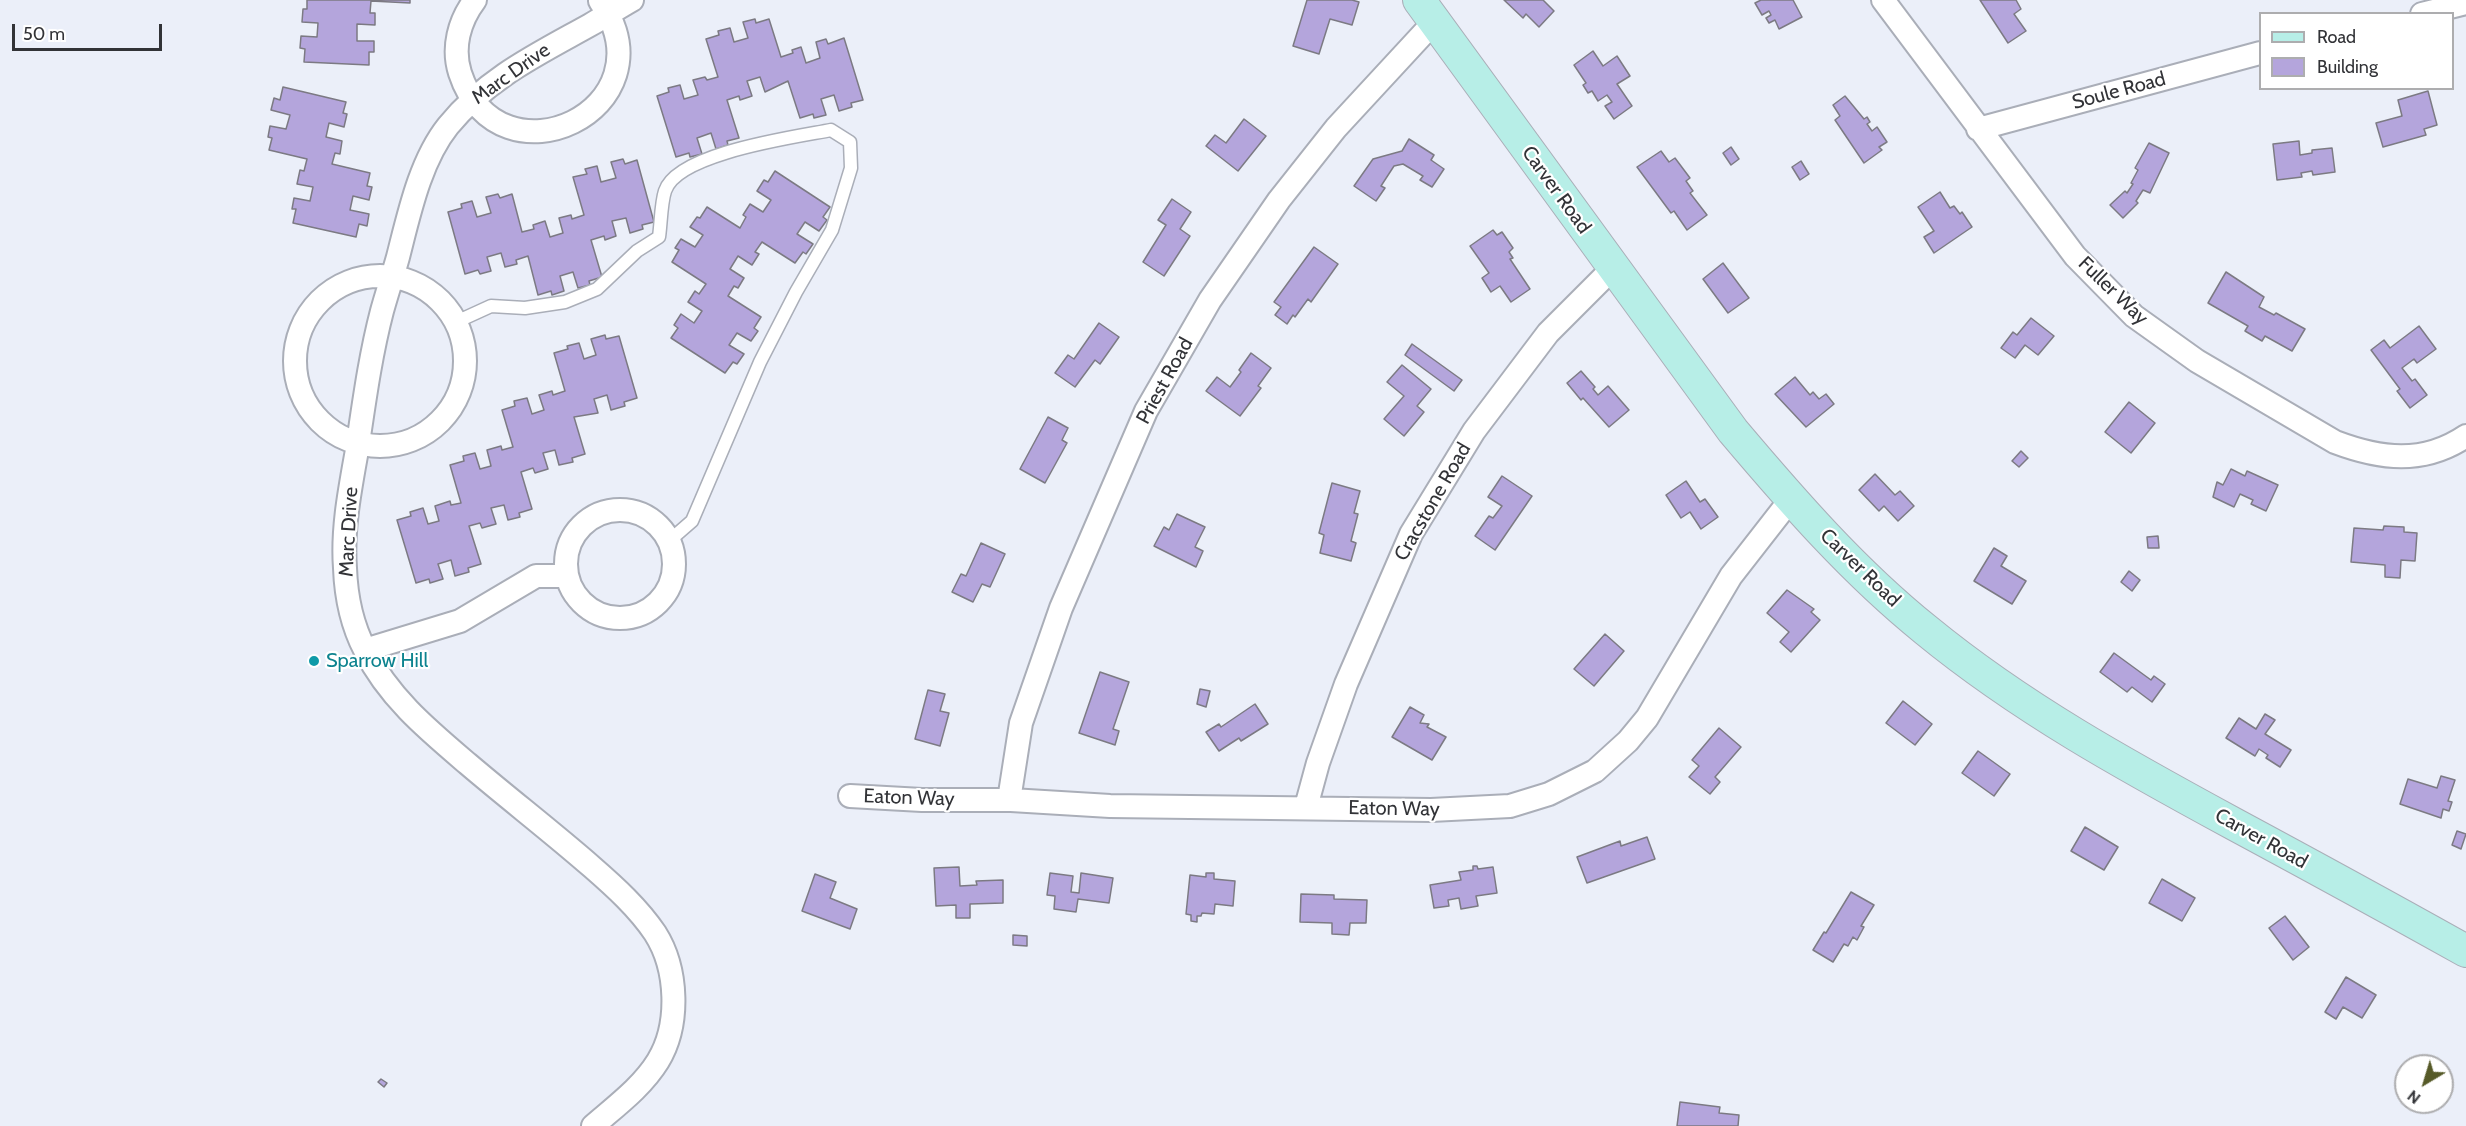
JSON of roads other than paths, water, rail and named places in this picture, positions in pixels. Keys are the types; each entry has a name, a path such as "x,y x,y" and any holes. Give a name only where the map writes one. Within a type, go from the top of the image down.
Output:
{"street":[{"path":"475,0 464,16 459,33 457,51 464,85 486,113 502,124 519,130 538,132 556,130 574,123 602,100 611,84 617,67 618,48 615,30 604,6"},
{"name":"Marc Drive","path":"594,1126 644,1081 659,1060 666,1042 673,1004 672,981 657,937 641,914 605,879 417,720 389,688 365,650 350,609 344,566 345,535 365,392 382,313 427,162 445,130 474,100 508,72 604,6 632,0"},
{"name":"Fuller Way","path":"1883,0 2075,256 2134,316 2198,361 2335,442 2361,452 2396,457 2418,455 2439,450 2466,436"},
{"path":"2430,12 2466,3"},
{"name":"Carver Road","path":"1426,11 1733,431 1791,499 1876,586 1925,629 2019,699 2132,769 2465,949"},
{"name":"Priest Road","path":"1008,800 1021,723 1061,608 1146,411 1210,300 1279,200 1426,11"},
{"name":"Soule Road","path":"1978,129 2259,53"},
{"name":"Cracstone Road","path":"1306,807 1318,763 1346,684 1411,534 1474,431 1548,333 1613,268"},
{"path":"393,277 412,282 429,292 444,305 456,322 463,342 465,364 462,386 453,406 439,423 421,436 401,444 379,447 358,444 320,423 307,406 298,386 294,365 296,344 303,323 315,305 331,291 361,278 393,277"},
{"name":"Eaton Way","path":"850,796 922,800 1008,800 1110,806 1431,810 1510,806 1549,794 1595,771 1628,741 1647,718 1731,576 1791,499"},
{"path":"607,512 639,513 656,524 669,541 674,565 668,588 653,607 632,617 608,617 586,606 574,592 567,576 567,555 574,535 588,520 607,512"},
{"path":"365,650 460,621 536,576 567,576"}],"lane":[{"path":"456,322 491,306 525,308 565,302 597,290 637,251 659,237 665,189 685,168 745,146 831,130 850,142 851,168 832,230 796,292 760,362 692,521 669,541"}],"place":[{"name":"Sparrow Hill","path":"314,661"}]}
